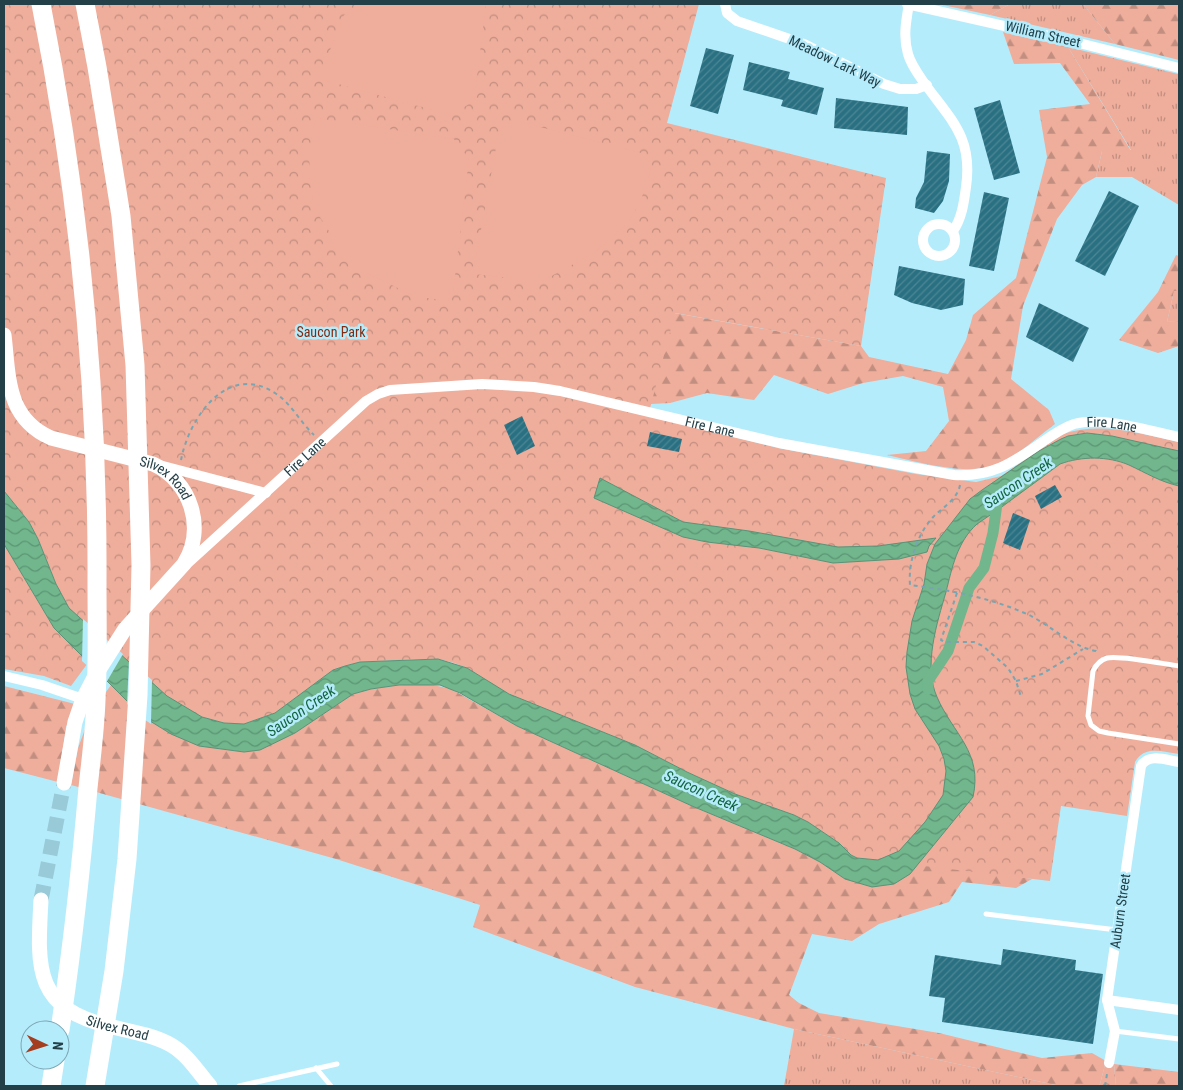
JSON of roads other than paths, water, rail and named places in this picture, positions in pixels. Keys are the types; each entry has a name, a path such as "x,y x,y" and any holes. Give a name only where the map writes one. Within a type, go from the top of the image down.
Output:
{"highway":[{"path":"41,4 59,99 73,196 92,373 97,480 96,701 83,850 62,1020"},
{"path":"85,4 121,216 135,365 141,602 138,703 126,859 114,971 95,1086"},
{"path":"52,1086 54,1070"}],"street":[{"name":"Meadow Lark Way","path":"725,4 727,13 736,21 804,44 884,84 900,90 916,89 927,85"},
{"path":"908,4 905,27 906,46 912,64 959,130 968,156 963,204 960,219 953,231"},
{"name":"William Street","path":"908,4 1071,40 1179,68"},
{"name":"Silvex Road","path":"4,335 13,399 20,412 33,427 51,438 153,464 173,477 186,493 193,509 193,541 188,557 179,571 118,639 83,699"},
{"name":"Fire Lane","path":"179,571 366,401 390,390 467,384 534,386 779,443 962,476 974,476 998,470 1020,458 1052,435 1075,424 1088,422 1114,424 1179,437"},
{"path":"153,464 266,493"},
{"path":"4,676 83,699 72,735 64,783"},
{"name":"Auburn Street","path":"1109,1063 1115,1031 1107,1000 1140,766 1144,760 1151,758 1179,762"},
{"name":"Silvex Road","path":"41,900 39,936 41,970 53,997 59,1004 87,1021 155,1038 172,1045 188,1058 210,1086"},
{"path":"1107,1000 1179,1010"}],"lane":[{"path":"1179,666 1114,658 1102,660 1095,666 1092,677 1088,716 1091,725 1100,731 1179,744"},
{"path":"986,914 1117,930"},
{"path":"1115,1031 1179,1039"},
{"path":"239,1086 337,1064"},
{"path":"316,1068 331,1086"}],"water":[{"name":"Saucon Creek","path":"1087,433 1112,436 1179,451 1179,486 1160,480 1121,462 1095,458 1068,461 1060,464 970,531 956,556 951,574 933,644 931,672 937,697 970,755 975,781 973,797 910,874 894,884 872,887 845,879 820,862 795,849 692,806 517,726 460,693 440,685 399,685 353,694 295,733 260,750 244,752 199,746 171,734 142,716 54,628 4,544 4,491 29,522 56,584 69,608 167,696 202,717 224,723 244,724 275,713 333,670 360,662 438,659 467,668 509,694 635,745 735,794 794,815 839,843 851,855 857,858 878,860 899,851 925,822 943,795 946,771 944,759 939,746 915,709 910,694 906,667 912,621 924,584 927,564 935,544 970,499 982,490 1039,451 1061,439"},
{"path":"600,478 683,522 749,531 838,547 878,546 936,538 929,546 927,552 899,559 833,563 759,548 707,542 683,537 594,498"}],"waterway":[{"name":"Saucon Creek","path":"928,689 928,681 948,651 969,588 984,568 993,533 998,496"}],"tunnel":[{"path":"41,900 64,783"}],"park label":[{"name":"Saucon Park","path":"331,332"}]}
